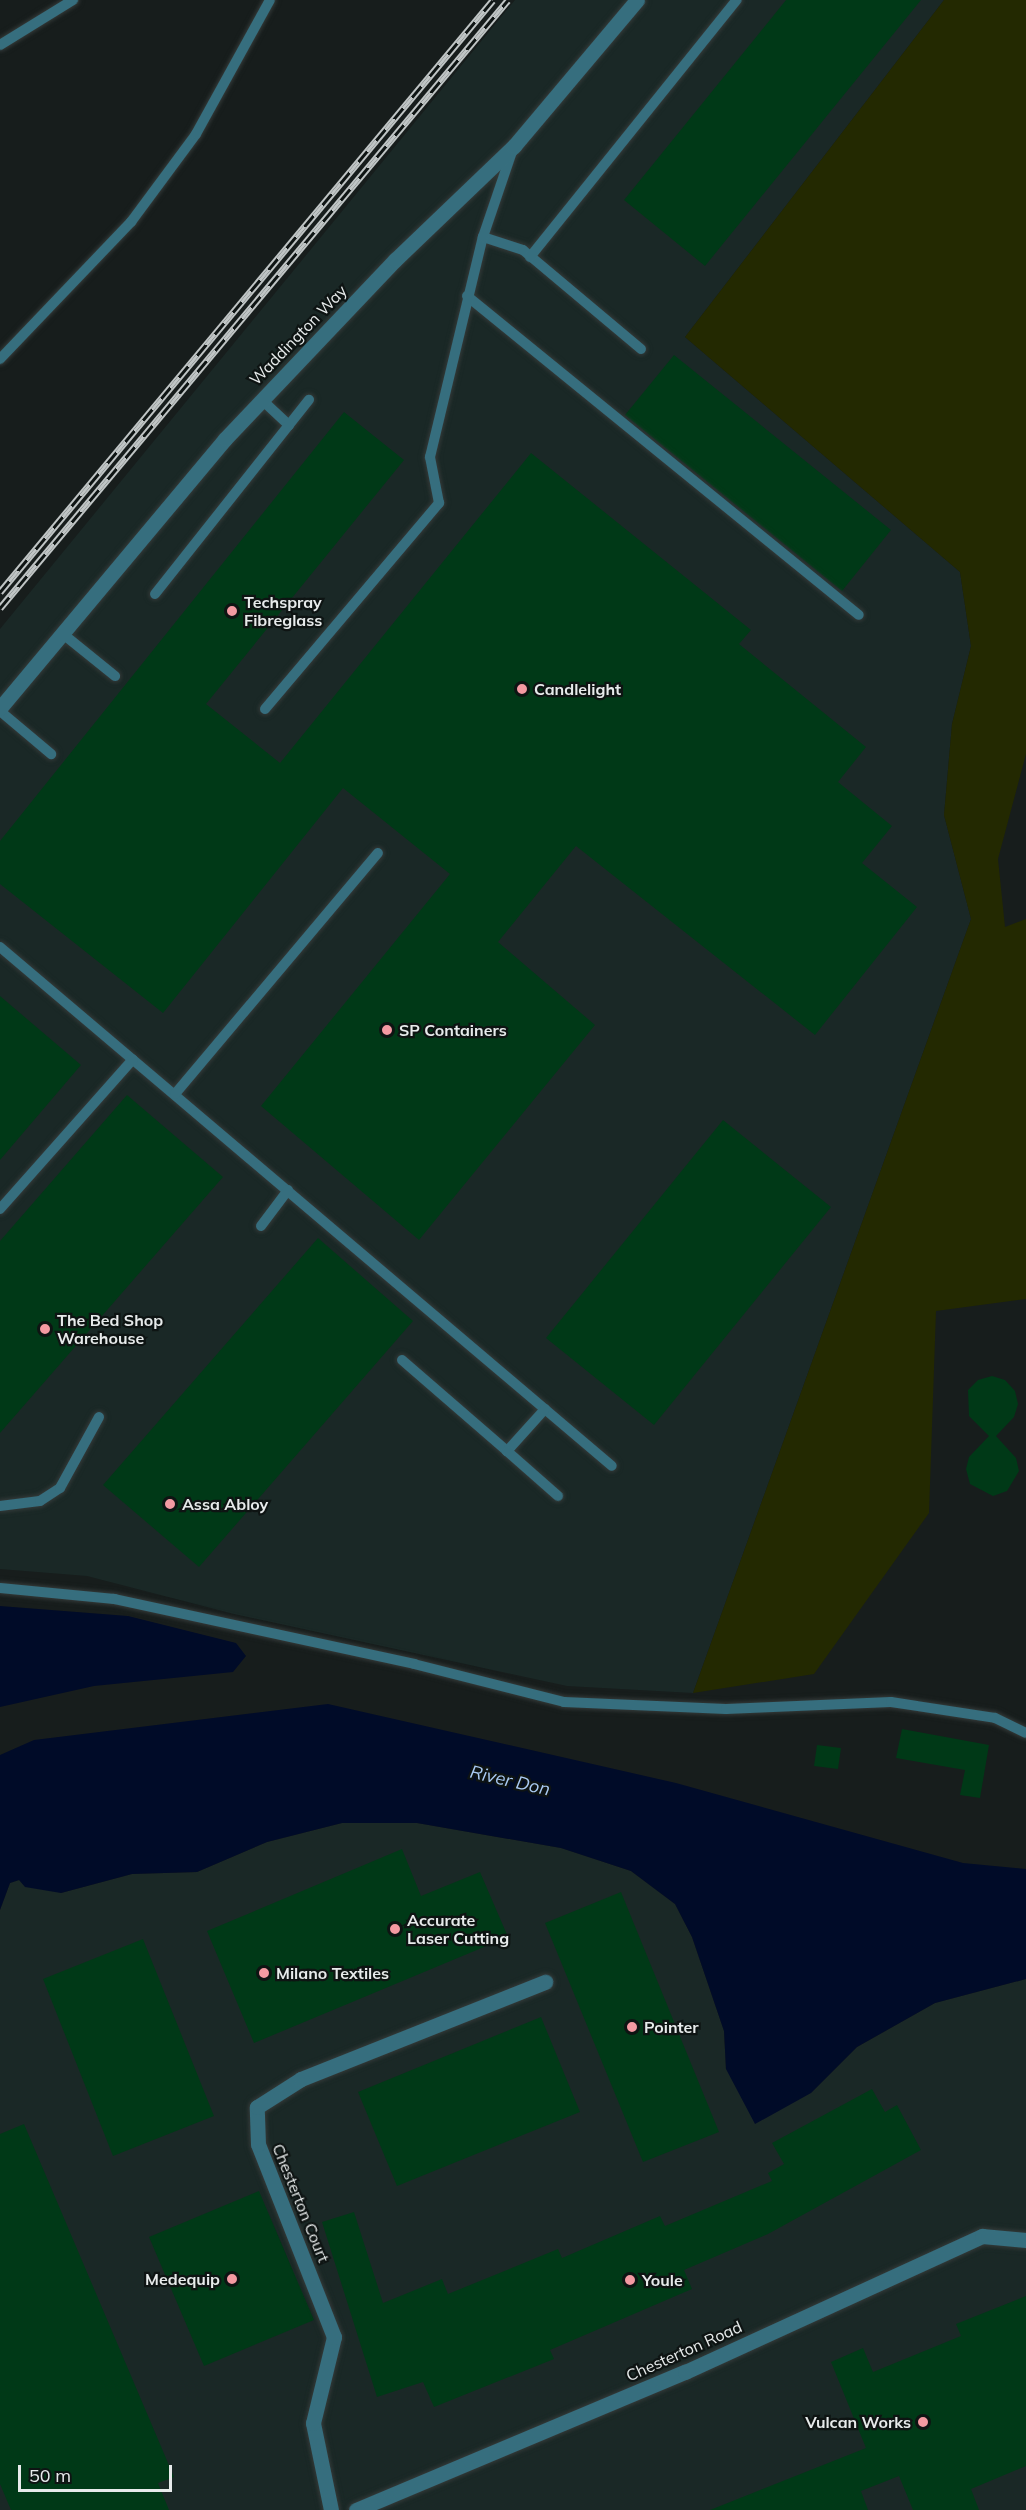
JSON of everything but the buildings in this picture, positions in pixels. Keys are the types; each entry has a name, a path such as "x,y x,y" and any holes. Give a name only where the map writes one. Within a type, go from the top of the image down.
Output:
{"street":[{"name":"Waddington Way","path":"0,710 261,400 395,260 514,146 637,0"},
{"name":"Chesterton Court","path":"331,2510 313,2423 334,2337 258,2144 256,2107 301,2079 545,1982"},
{"name":"Chesterton Road","path":"356,2510 685,2372 982,2236 1026,2240"}],"lane":[{"path":"0,45 74,0"},
{"path":"0,359 131,222 196,134 270,0"},
{"path":"530,257 737,0"},
{"path":"265,709 439,503 430,457 467,296 483,237 514,146"},
{"path":"483,237 530,257 641,349"},
{"path":"467,296 859,615"},
{"path":"261,400 290,425"},
{"path":"155,594 309,400"},
{"path":"63,634 116,676"},
{"path":"0,710 51,754"},
{"path":"175,1094 378,853"},
{"path":"0,947 612,1466"},
{"path":"0,1209 133,1059"},
{"path":"261,1226 288,1190"},
{"path":"402,1360 558,1496"},
{"path":"507,1451 545,1409"},
{"path":"0,1506 40,1501 60,1488 99,1417"},
{"path":"0,1588 114,1599 414,1664 564,1702 726,1709 891,1702 995,1718 1026,1733"}],"shaded area":[{"path":"515,0 944,0 685,337 960,572 971,646 952,724 944,815 971,919 693,1693 567,1686 234,1614 87,1576 0,1569 0,629"},
{"path":"342,1823 417,1823 561,1848 631,1871 675,1904 692,1937 724,2031 726,2069 811,2093 857,2047 935,2003 1026,1979 1026,2510 0,2510 0,1910 10,1883 19,1880 61,1893 132,1874 197,1872 267,1842"}],"green space":[{"path":"944,0 1026,0 1026,754 998,859 1005,927 1026,919 1026,1299 936,1311 929,1513 814,1674 693,1693 971,919 944,815 952,724 971,646 960,572 685,337"}],"water":[{"path":"0,1606 128,1616 236,1643 246,1656 233,1672 94,1686 0,1707"},
{"name":"River Don","path":"328,1704 676,1783 963,1863 1026,1869 1026,1979 935,2003 857,2047 811,2093 755,2124 726,2069 724,2031 692,1937 675,1904 631,1871 561,1848 417,1823 342,1823 267,1842 197,1872 132,1874 61,1893 25,1887 19,1880 10,1883 0,1910 0,1755 34,1740"}],"railway":[{"path":"0,592 493,0"},
{"path":"0,608 508,0"}],"place":[{"name":"Techspray Fibreglass","path":"232,611"},
{"name":"Candlelight","path":"522,689"},
{"name":"SP Containers","path":"387,1030"},
{"name":"The Bed Shop Warehouse","path":"45,1329"},
{"name":"Assa Abloy","path":"170,1504"},
{"name":"Accurate Laser Cutting","path":"395,1929"},
{"name":"Milano Textiles","path":"264,1973"},
{"name":"Pointer","path":"632,2027"},
{"name":"Medequip","path":"232,2279"},
{"name":"Youle","path":"630,2280"},
{"name":"Vulcan Works","path":"923,2422"}]}
